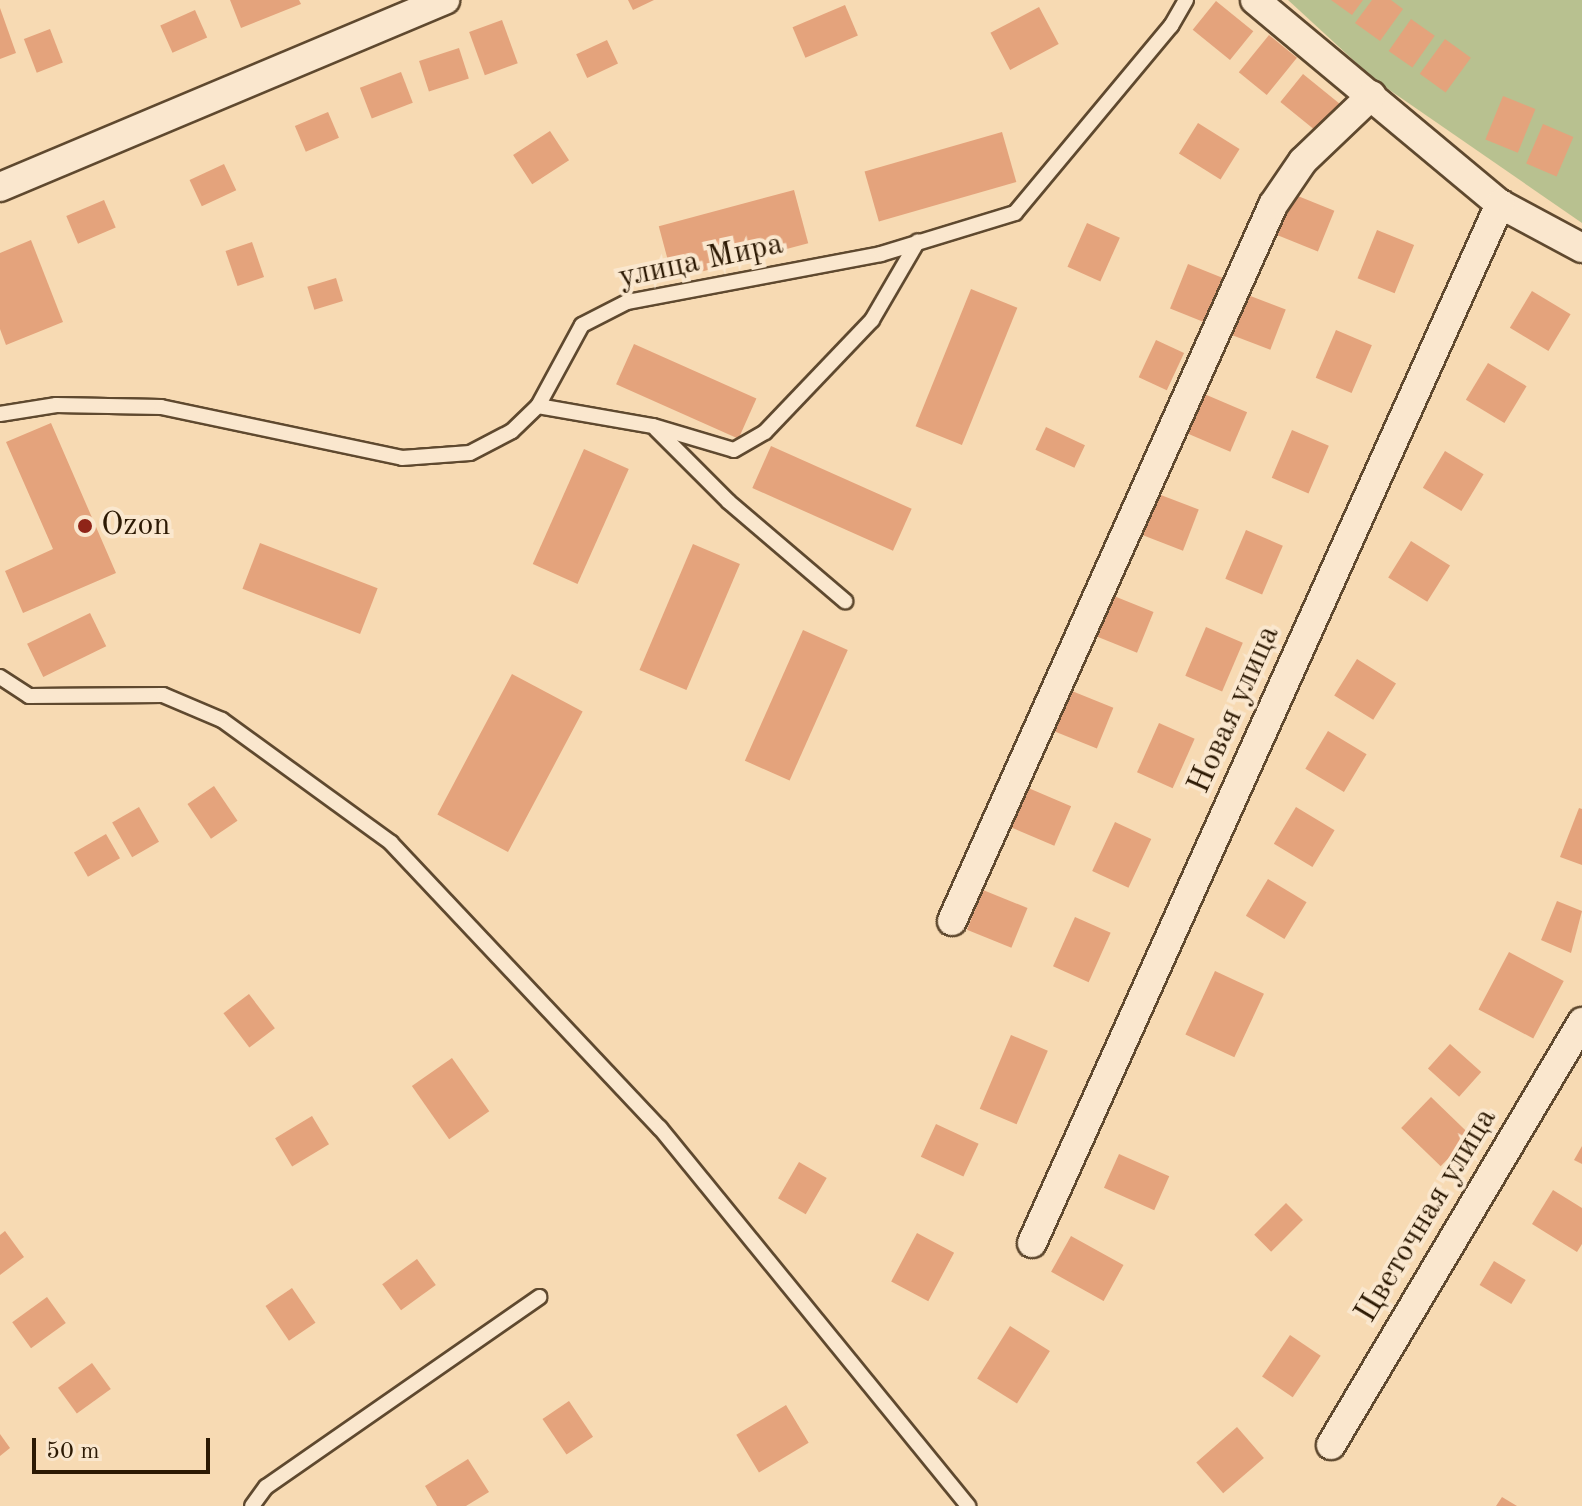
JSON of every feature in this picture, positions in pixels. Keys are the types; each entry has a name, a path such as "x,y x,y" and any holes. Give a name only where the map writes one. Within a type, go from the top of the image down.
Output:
{"street":[{"path":"0,187 445,0"},
{"path":"1255,0 1500,204 1582,248"},
{"path":"952,921 1273,205 1303,161 1372,95"},
{"name":"Новая улица","path":"1032,1243 1500,204"},
{"name":"Цветочная улица","path":"1331,1445 1582,1022"}],"lane":[{"name":"улица Мира","path":"0,414 56,405 161,407 402,458 470,453 512,431 538,406 582,325 627,302 881,254 1015,213 1171,26 1186,0"},
{"path":"538,406 653,426 734,450 765,432 872,320 918,241"},
{"path":"653,426 729,502 845,601"},
{"path":"0,677 29,696 163,695 222,720 391,843 660,1128 968,1506"},
{"path":"252,1506 266,1487 539,1297"}],"green space":[{"path":"1288,0 1582,0 1582,223 1375,80"}],"building":[{"path":"230,0 299,0 301,4 241,28"},
{"path":"628,0 654,0 633,10"},
{"path":"1331,0 1363,0 1352,15"},
{"path":"1372,0 1391,0 1403,9 1380,41 1355,23"},
{"path":"1216,1 1253,31 1230,60 1193,30"},
{"path":"845,5 858,35 805,58 793,27"},
{"path":"1039,7 1059,44 1010,70 990,33"},
{"path":"0,8 16,53 0,59"},
{"path":"195,10 207,37 172,53 160,25"},
{"path":"1411,19 1435,36 1412,68 1389,51"},
{"path":"502,20 518,63 485,75 469,32"},
{"path":"50,29 63,63 37,73 24,39"},
{"path":"1269,35 1297,58 1267,95 1239,72"},
{"path":"1445,39 1471,58 1446,93 1420,74"},
{"path":"607,40 618,64 587,78 576,54"},
{"path":"459,48 469,78 429,91 419,61"},
{"path":"401,72 413,103 372,119 360,88"},
{"path":"1303,74 1340,104 1318,132 1280,102"},
{"path":"1503,96 1535,109 1518,153 1485,140"},
{"path":"328,112 339,138 306,152 295,126"},
{"path":"1198,123 1240,149 1220,179 1179,154"},
{"path":"1543,124 1573,137 1557,176 1526,164"},
{"path":"550,131 569,160 532,184 513,155"},
{"path":"1002,132 1016,182 879,221 865,171"},
{"path":"224,164 236,190 202,206 190,180"},
{"path":"794,190 808,243 673,279 659,226"},
{"path":"1288,192 1334,211 1318,252 1272,233"},
{"path":"104,200 116,228 78,244 66,216"},
{"path":"1087,223 1120,238 1100,281 1067,267"},
{"path":"1377,230 1414,245 1395,293 1358,278"},
{"path":"31,240 63,322 6,345 0,329 0,253"},
{"path":"252,242 264,277 238,286 226,251"},
{"path":"1188,264 1222,278 1204,322 1170,309"},
{"path":"336,278 343,301 314,310 307,287"},
{"path":"971,289 1017,308 962,445 916,426"},
{"path":"1532,291 1571,314 1548,351 1510,328"},
{"path":"1240,292 1286,310 1270,350 1225,332"},
{"path":"1336,330 1372,345 1352,393 1316,378"},
{"path":"1156,340 1184,353 1167,390 1139,377"},
{"path":"634,344 756,399 739,439 616,384"},
{"path":"1488,363 1527,386 1504,423 1466,400"},
{"path":"1202,393 1247,412 1230,452 1185,433"},
{"path":"51,423 116,573 23,613 5,571 53,549 6,442"},
{"path":"1046,427 1085,445 1074,468 1035,450"},
{"path":"1292,430 1329,446 1309,493 1272,478"},
{"path":"771,446 912,509 893,551 752,488"},
{"path":"584,449 629,469 578,584 533,564"},
{"path":"1445,451 1484,474 1461,511 1423,488"},
{"path":"1153,492 1199,510 1183,551 1137,533"},
{"path":"1246,530 1283,546 1262,594 1225,579"},
{"path":"1411,541 1450,565 1427,602 1388,577"},
{"path":"260,543 378,588 360,634 242,589"},
{"path":"693,544 740,564 686,690 639,670"},
{"path":"1109,594 1154,612 1137,653 1093,635"},
{"path":"90,613 106,646 43,677 27,644"},
{"path":"1206,627 1243,643 1222,691 1185,676"},
{"path":"803,630 848,650 790,781 745,761"},
{"path":"1357,659 1396,683 1373,720 1334,695"},
{"path":"512,674 583,712 508,852 437,814"},
{"path":"1067,689 1113,708 1097,749 1051,730"},
{"path":"1159,723 1195,739 1173,788 1137,772"},
{"path":"1328,731 1367,754 1344,792 1305,769"},
{"path":"214,786 237,821 211,839 187,804"},
{"path":"1026,787 1071,806 1054,846 1009,827"},
{"path":"139,807 159,842 132,857 112,822"},
{"path":"1296,807 1335,830 1312,867 1274,844"},
{"path":"1579,808 1582,809 1582,865 1560,857"},
{"path":"1115,822 1151,839 1128,888 1092,871"},
{"path":"106,834 120,858 88,877 74,852"},
{"path":"1268,879 1307,902 1284,939 1246,916"},
{"path":"983,890 1028,908 1011,948 967,930"},
{"path":"1557,901 1582,911 1571,953 1541,940"},
{"path":"1075,917 1111,933 1089,982 1053,966"},
{"path":"1509,952 1564,981 1533,1038 1478,1009"},
{"path":"1215,971 1264,994 1234,1057 1185,1034"},
{"path":"249,994 275,1028 249,1048 223,1013"},
{"path":"1011,1035 1048,1051 1017,1124 980,1109"},
{"path":"1450,1044 1481,1072 1459,1097 1428,1069"},
{"path":"452,1058 489,1111 449,1139 412,1086"},
{"path":"1431,1097 1471,1135 1441,1166 1401,1128"},
{"path":"312,1116 329,1144 292,1166 275,1138"},
{"path":"936,1124 979,1144 963,1176 921,1157"},
{"path":"1582,1146 1582,1164 1574,1160"},
{"path":"1119,1154 1169,1176 1154,1210 1104,1188"},
{"path":"799,1162 827,1178 806,1214 778,1198"},
{"path":"1553,1190 1582,1208 1582,1244 1577,1252 1532,1224"},
{"path":"1286,1203 1303,1220 1271,1252 1254,1235"},
{"path":"5,1231 24,1257 0,1275 0,1235"},
{"path":"917,1233 954,1253 928,1301 891,1282"},
{"path":"1071,1236 1123,1265 1104,1301 1051,1272"},
{"path":"417,1259 436,1285 401,1310 382,1284"},
{"path":"1494,1261 1526,1280 1511,1304 1480,1285"},
{"path":"292,1288 315,1323 289,1341 265,1306"},
{"path":"47,1297 66,1323 31,1348 12,1322"},
{"path":"1010,1326 1050,1351 1017,1403 977,1379"},
{"path":"1290,1335 1321,1356 1293,1397 1262,1376"},
{"path":"92,1363 111,1389 77,1414 58,1388"},
{"path":"569,1401 593,1437 567,1455 542,1419"},
{"path":"786,1405 809,1443 759,1473 736,1435"},
{"path":"1237,1427 1264,1458 1223,1493 1196,1462"},
{"path":"0,1434 10,1448 0,1456"},
{"path":"468,1459 489,1492 466,1506 437,1506 425,1486"},
{"path":"1502,1497 1517,1506 1496,1506"}],"place":[{"name":"Ozon","path":"85,526"}]}
